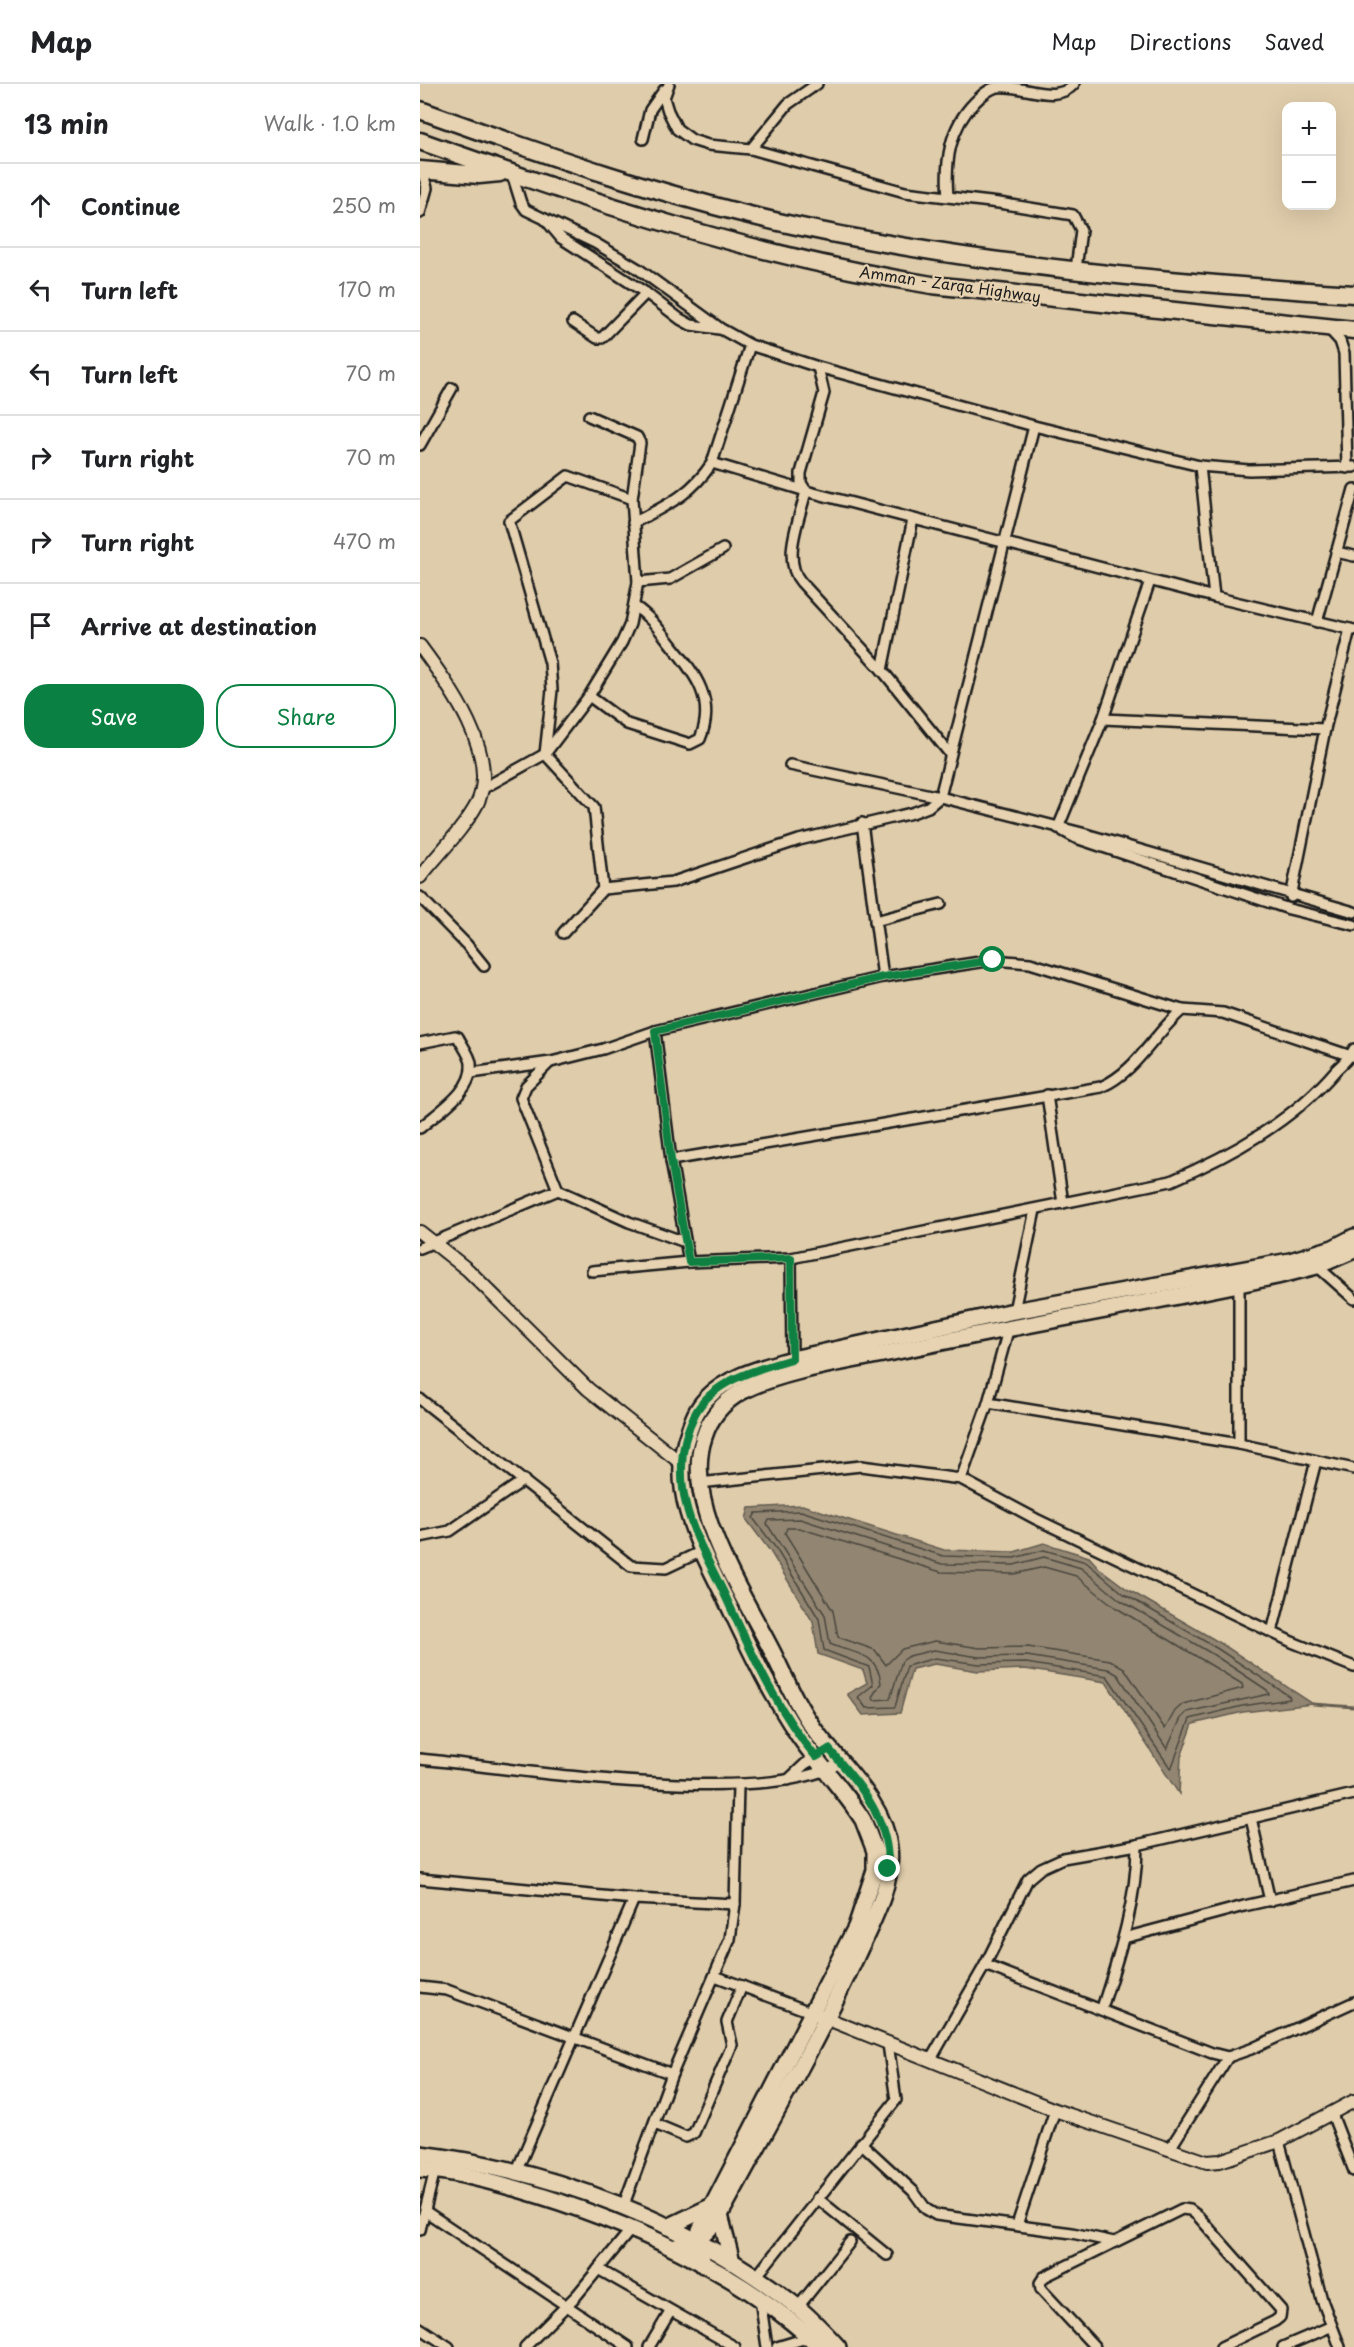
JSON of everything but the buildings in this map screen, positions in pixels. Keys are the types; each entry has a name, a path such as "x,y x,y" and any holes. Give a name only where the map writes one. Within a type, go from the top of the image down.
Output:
{"highway":[{"name":"Amman - Zarqa Highway","path":"420,110 595,171 788,224 846,236 990,259 1076,269 1354,294"},
{"name":"Amman - Zarqa Highway","path":"420,141 642,218 806,262 868,275 932,285 1354,332"},
{"path":"421,170 479,175 509,173"}],"main road":[{"path":"820,2016 856,1927 875,1870 875,1851 870,1832 828,1771 823,1753 717,1544 699,1483 699,1462 703,1440 711,1420 723,1404 755,1386 828,1359 1014,1311 1290,1261 1333,1248 1354,1237"},
{"path":"704,2265 698,2241 875,1914 888,1869 889,1847 881,1820 841,1762 823,1753 799,1736 765,1677 702,1551 687,1507 681,1463 685,1442 695,1414 716,1390 756,1370 792,1359 828,1359 1239,1284 1317,1266 1354,1250"},
{"path":"420,2154 517,2170 623,2206 698,2241 756,2277 798,2307 838,2347"},
{"path":"428,2169 486,2180 547,2198 632,2228 704,2265 760,2299 815,2342"},
{"path":"668,2227 715,2211"},
{"path":"715,2211 732,2262"},
{"path":"673,2248 698,2241"}],"street":[{"path":"751,149 794,98 817,84"},
{"path":"977,84 986,92"},
{"path":"948,197 946,179 951,138 960,120 986,92 998,87 1057,93 1069,90 1074,84"},
{"path":"667,86 664,98 668,111 677,129 692,140 708,145 751,149 874,185 1073,216 1081,230 1076,269"},
{"path":"643,140 650,110 667,86"},
{"path":"420,213 427,195 421,170"},
{"path":"509,173 523,207 595,243 637,268 721,329 750,345 818,367 1034,426 1200,466 1249,470 1351,467 1344,353 1340,341 1329,329"},
{"path":"545,219 561,238 646,293 685,322 721,329"},
{"path":"573,322 597,338 602,338 646,293"},
{"path":"1344,353 1354,332"},
{"path":"633,523 690,492 712,463 750,345"},
{"path":"818,367 824,393 801,473 801,483 806,491 792,551 796,576 882,670 950,754"},
{"path":"420,445 452,388"},
{"path":"420,877 472,810 483,789 546,754 589,696 622,642 634,606 638,582 632,499 639,440 589,416"},
{"path":"563,933 603,889 673,882 759,852 862,823 912,813 928,807 940,797 1003,541 1034,426"},
{"path":"712,463 806,491 1150,581 1352,630 1325,729 1289,909"},
{"path":"1200,466 1214,597"},
{"path":"603,889 594,807 546,754 552,690 550,663 510,519 568,476 632,499"},
{"path":"1317,622 1354,489"},
{"path":"882,670 913,519"},
{"path":"638,582 670,579 723,549"},
{"path":"1336,552 1354,556"},
{"path":"1058,828 1103,719 1150,581"},
{"path":"589,696 627,724 690,744 700,739 706,711 705,696 699,680 652,621 634,606"},
{"path":"420,646 465,711 478,752 483,789"},
{"path":"1103,719 1325,729"},
{"path":"790,765 940,797 1082,833 1354,912"},
{"path":"862,823 883,977"},
{"path":"1058,828 1076,838 1289,909 1354,925"},
{"path":"420,897 467,945 484,966"},
{"path":"875,921 941,904"},
{"path":"471,1073 551,1062 603,1049 655,1031 883,977 993,960 1030,963 1182,1010 1223,1013 1353,1053 1325,1086 1273,1125 1218,1161 1171,1181 791,1258 689,1262 592,1271"},
{"path":"671,1160 1101,1087 1118,1080 1127,1072 1166,1023 1182,1010"},
{"path":"655,1031 671,1160 689,1262"},
{"path":"420,1043 458,1038 471,1061 471,1073 464,1086 451,1102 420,1128"},
{"path":"551,1062 526,1086 521,1098 558,1190 629,1222 685,1242"},
{"path":"1047,1095 1063,1203"},
{"path":"420,1248 558,1190"},
{"path":"1014,1311 1035,1210"},
{"path":"420,1232 468,1270 558,1362 661,1450 681,1463"},
{"path":"791,1258 792,1359"},
{"path":"1317,1266 1354,1299"},
{"path":"1239,1284 1239,1444"},
{"path":"961,1479 988,1403 1010,1327"},
{"path":"420,1399 631,1566 666,1568 702,1551"},
{"path":"988,1403 1239,1444 1354,1469"},
{"path":"661,1450 685,1442"},
{"path":"1272,1632 1316,1461"},
{"path":"699,1483 861,1466 961,1479 1036,1519 1272,1632 1354,1667"},
{"path":"420,1537 450,1531 524,1480"},
{"path":"788,1780 823,1753"},
{"path":"420,1760 622,1779 738,1786 788,1780 828,1771 841,1762"},
{"path":"623,2206 672,2074 730,1939 735,1904 738,1786"},
{"path":"931,2059 985,1965 1014,1905 1035,1872 1063,1858 1137,1845 1354,1794"},
{"path":"1251,1818 1270,1901"},
{"path":"1102,2008 1124,1938 1137,1867 1137,1845"},
{"path":"420,1879 634,1899 735,1904"},
{"path":"1124,1938 1354,1881"},
{"path":"517,2170 634,1899"},
{"path":"985,1965 1102,2008 1212,2053 1228,2056 1251,2049 1354,2002"},
{"path":"715,1976 931,2059 1055,2110 1212,2163 1279,2141 1354,2101"},
{"path":"655,2124 686,2137 694,2133 732,2045 727,2022 742,1986"},
{"path":"420,1987 447,1990 672,2074"},
{"path":"756,2277 896,2100 888,2044"},
{"path":"1169,2150 1228,2056"},
{"path":"1017,2225 1055,2110"},
{"path":"1332,2114 1354,2171"},
{"path":"1279,2141 1330,2327 1340,2347"},
{"path":"861,2143 906,2184 930,2212 958,2219 1017,2225 1114,2242"},
{"path":"420,2230 428,2169"},
{"path":"817,2198 886,2255"},
{"path":"1095,2347 1041,2289 1040,2283 1044,2277 1182,2209 1190,2210 1198,2216 1281,2310 1280,2317 1275,2321 1221,2347"},
{"path":"424,2211 628,2347"},
{"path":"525,2347 568,2305 632,2228"},
{"path":"798,2307 850,2242"},
{"path":"598,2269 735,2347"},
{"path":"760,2299 767,2347"},
{"path":"650,2347 670,2312"},
{"path":"1283,2347 1330,2327"},
{"path":"420,2328 449,2347"},
{"path":"777,2347 815,2342"}],"water":[{"path":"802,1505 944,1550 1014,1552 1044,1543 1089,1557 1099,1568 1127,1589 1222,1644 1313,1704 1243,1712 1193,1724 1181,1757 1179,1794 1106,1682 1025,1669 978,1671 935,1664 912,1669 900,1713 863,1715 847,1694 867,1683 863,1670 818,1654 813,1622 770,1551 746,1519 749,1508"}],"waterway":[{"path":"1313,1704 1354,1707"}],"route":[{"path":"888,1869 889,1847 881,1820 841,1762 829,1749 816,1757 799,1736 765,1677 702,1551 687,1507 681,1463 685,1442 695,1414 704,1401 716,1390 732,1381 756,1370 792,1359 791,1258 689,1262 671,1160 655,1031 883,977 993,960"}]}
